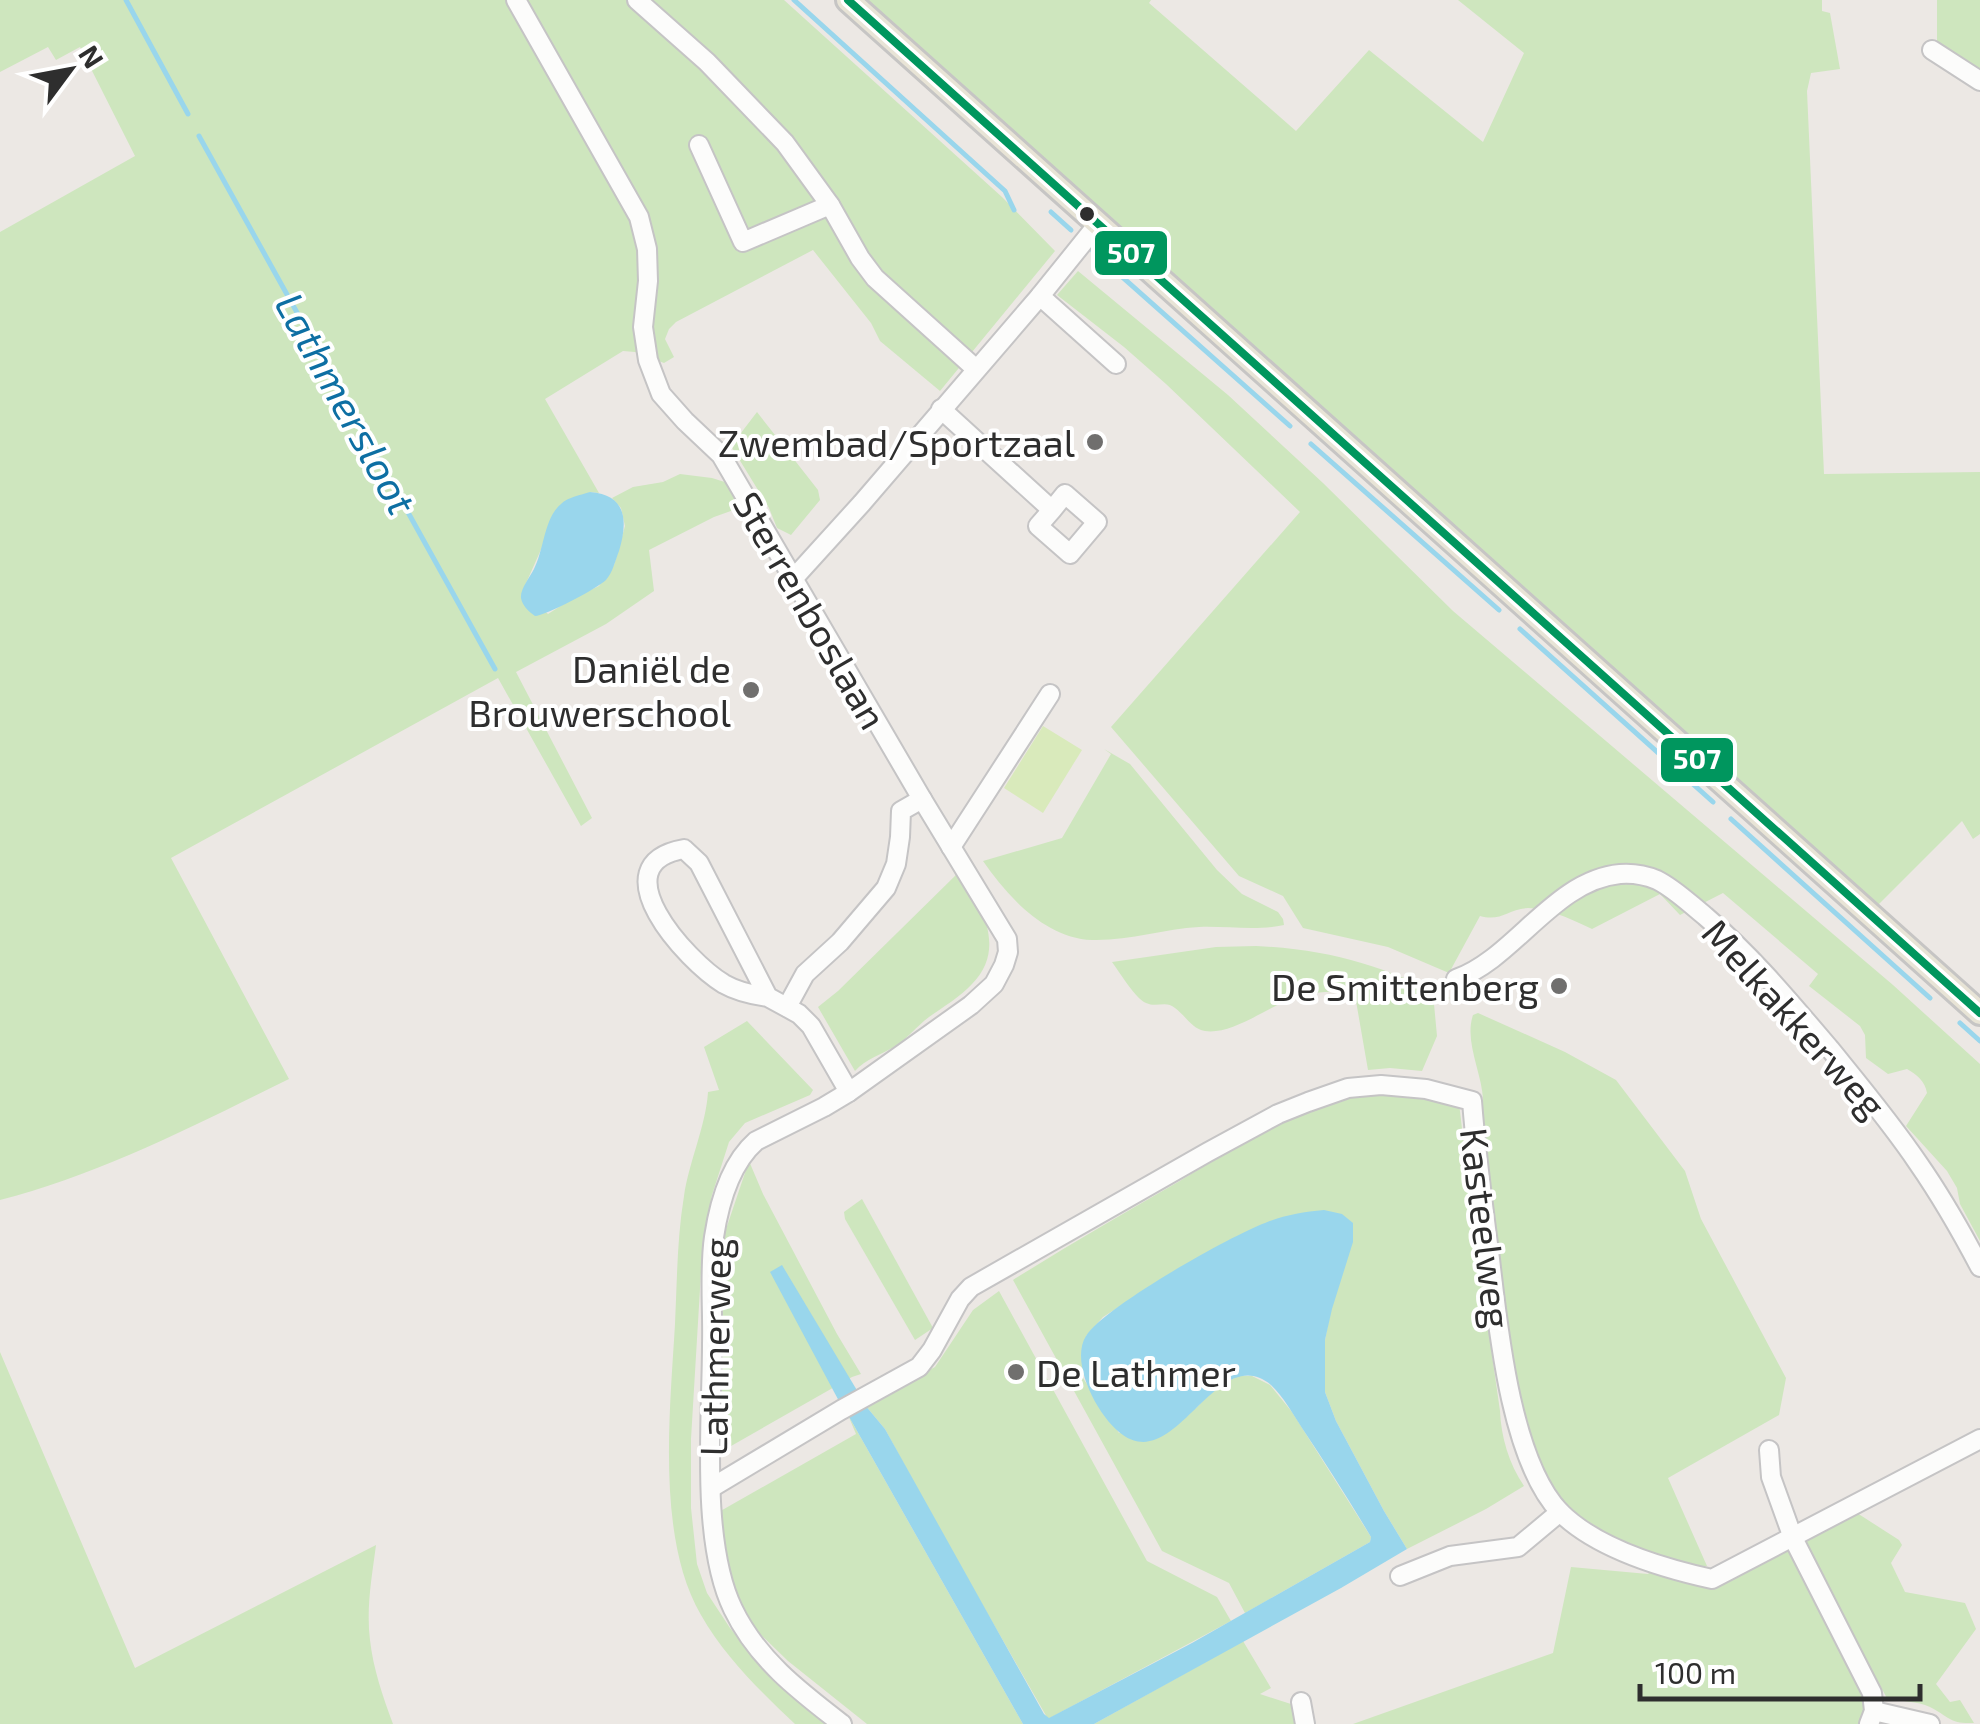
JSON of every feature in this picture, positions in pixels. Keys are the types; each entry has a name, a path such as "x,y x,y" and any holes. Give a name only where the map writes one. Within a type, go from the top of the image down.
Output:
{"main road":[{"path":"848,0 1980,1013"}],"street":[{"name":"Sterrenboslaan","path":"516,0 639,217 647,249 643,326 648,360 661,394 721,455 1007,939"},
{"path":"637,0 707,62 786,143 875,278 976,368"},
{"path":"1932,50 1980,82"},
{"path":"699,145 744,242 830,205"},
{"path":"793,579 1098,224"},
{"path":"1040,296 1116,364"},
{"path":"940,410 1052,510"},
{"path":"951,847 1050,694"},
{"path":"787,1007 804,974 840,942 886,888 896,864 901,811 922,799"},
{"path":"768,997 699,863 684,849 658,857 648,871 645,885 653,905 686,952 725,984 768,997 799,1014 811,1026 849,1092"},
{"name":"Melkakkerweg","path":"1456,978 1478,968 1554,905 1587,884 1616,874 1640,874 1666,885 1753,960 1844,1066 1916,1160 1980,1267"},
{"name":"Lathmerweg","path":"842,1724 766,1659 732,1607 719,1569 711,1488 713,1240 724,1193 741,1158 756,1141 849,1092 971,1005 994,984 1008,952 1007,939"},
{"name":"Kasteelweg","path":"992,1275 1250,1129 1308,1102 1348,1088 1381,1085 1426,1089 1472,1100 1498,1329 1516,1416 1537,1478 1560,1512 1615,1549 1712,1579 1793,1538"},
{"name":"Lathmerweg","path":"711,1488 919,1366 960,1299 992,1275"},
{"path":"1793,1538 1980,1439"},
{"path":"1769,1450 1771,1478 1793,1538 1872,1692 1872,1718 1930,1724"},
{"path":"1400,1576 1450,1556 1518,1547 1560,1512"},
{"path":"1301,1702 1306,1724"}],"green space":[{"path":"0,0 784,0 1002,197 1055,251 940,391 880,341 871,323 813,250 676,322 665,339 674,357 664,363 623,351 545,399 599,493 590,492 543,545 523,590 548,614 599,586 614,565 625,526 621,508 612,498 633,487 663,482 680,474 731,484 742,507 649,550 654,591 606,624 516,672 592,818 581,826 498,678 171,858 289,1079 111,1163 0,1200 0,232 135,156 80,47 56,60 48,47 0,72"},
{"path":"867,0 1151,0 1149,3 1296,131 1369,50 1483,142 1524,53 1458,0 1822,0 1822,11 1830,13 1840,69 1811,73 1807,91 1824,474 1980,472 1980,834 1973,839 1962,821 1878,905"},
{"path":"1937,0 1980,0 1980,71 1937,44"},
{"path":"1078,271 1228,395 1453,611 1893,985 1980,1064 1980,1241 1947,1171 1906,1126 1927,1093 1922,1082 1907,1069 1888,1074 1866,1058 1865,1035 1860,1026 1809,986 1818,974 1723,893 1680,915 1660,894 1592,929 1536,909 1480,916 1449,973 1388,947 1303,928 1283,896 1239,876 1111,727 1300,512 1166,384 1057,295"},
{"path":"757,412 818,490 820,500 791,535 777,528 731,446"},
{"path":"1043,726 1082,750 1043,813 1004,788"},
{"path":"1104,749 1130,764 1217,870 1242,894 1278,912 1284,925 1199,927 1092,940 1075,938 1043,924 1016,901 983,861 1062,838 1111,754"},
{"path":"957,874 976,899 987,928 988,957 982,971 962,993 903,1041 855,1071 818,1007"},
{"path":"1256,946 1356,961 1450,998 1434,1004 1437,1036 1422,1071 1368,1070 1352,994 1300,996 1235,1026 1205,1031 1192,1025 1172,1006 1142,1001 1112,962 1216,947"},
{"path":"1478,1013 1616,1080 1685,1171 1701,1219 1786,1378 1779,1415 1668,1478 1707,1566 1697,1568 1661,1558 1618,1540 1565,1507 1537,1464 1511,1369 1505,1331 1481,1116 1482,1089 1471,1035 1473,1015"},
{"path":"747,1021 813,1090 810,1095 745,1123 729,1142 712,1195 703,1239 691,1439 691,1508 697,1564 707,1593 752,1655 831,1724 795,1724 721,1645 687,1584 672,1512 669,1434 682,1212 708,1092 719,1090 704,1047"},
{"path":"1395,1091 1459,1103 1502,1431 1524,1486 1407,1549 1336,1421 1325,1392 1325,1340 1331,1309 1147,1289 1103,1317 1086,1336 1083,1378 1119,1433 1196,1408 1216,1388 1238,1376 1252,1376 1270,1385 1292,1412 1371,1537 1370,1542 1245,1613 1229,1583 1162,1551 1013,1280 1281,1123 1335,1102"},
{"path":"749,1161 861,1374 710,1458 723,1238"},
{"path":"862,1199 933,1328 915,1340 845,1219 844,1212"},
{"path":"999,1291 1147,1561 1217,1597 1231,1621 1048,1719 885,1429 865,1405 935,1367 973,1310"},
{"path":"0,1352 135,1668 376,1545 369,1604 370,1640 393,1724 0,1724"},
{"path":"848,1415 1023,1724 867,1724 788,1661 751,1625 734,1595 717,1513 856,1434"},
{"path":"1857,1513 1899,1540 1902,1545 1891,1563 1905,1592 1965,1603 1976,1629 1936,1684 1950,1702 1960,1700 1974,1723 1954,1721 1920,1704 1888,1700 1805,1540"},
{"path":"1789,1548 1867,1695 1860,1724 1353,1724 1553,1653 1571,1567 1648,1574 1652,1570 1701,1586 1717,1586"},
{"path":"1243,1641 1271,1688 1260,1694 1294,1705 1298,1724 1094,1724"}],"water":[{"path":"590,492 611,498 622,511 622,540 612,570 593,589 535,616 524,606 521,594 551,517 564,502"},
{"path":"1324,1210 1342,1214 1353,1223 1353,1242 1325,1340 1325,1392 1336,1421 1407,1549 1094,1724 1023,1724 848,1415 865,1405 885,1429 1049,1718 1370,1542 1371,1537 1337,1482 1271,1385 1251,1376 1233,1379 1161,1437 1143,1442 1123,1435 1105,1417 1089,1390 1081,1361 1086,1336 1097,1323 1169,1273 1265,1223"},
{"path":"782,1265 858,1392 840,1403 770,1272"}],"waterway":[{"name":"Lathmersloot","path":"126,0 188,114"},
{"path":"794,0 1005,191 1014,210"},
{"name":"Lathmersloot","path":"199,136 495,669"},
{"path":"1051,212 1071,230"},
{"path":"1093,251 1290,426"},
{"path":"1311,444 1499,610"},
{"path":"1520,629 1713,802"},
{"path":"1731,819 1930,998"},
{"path":"1960,1023 1980,1041"}],"transit line":[{"name":"507","path":"848,0 1980,1013"}],"place":[{"name":"Zwembad/Sportzaal","path":"1095,442"},
{"name":"Daniël de Brouwerschool","path":"751,690"},
{"name":"De Smittenberg","path":"1559,986"},
{"name":"De Lathmer","path":"1016,1372"}]}
